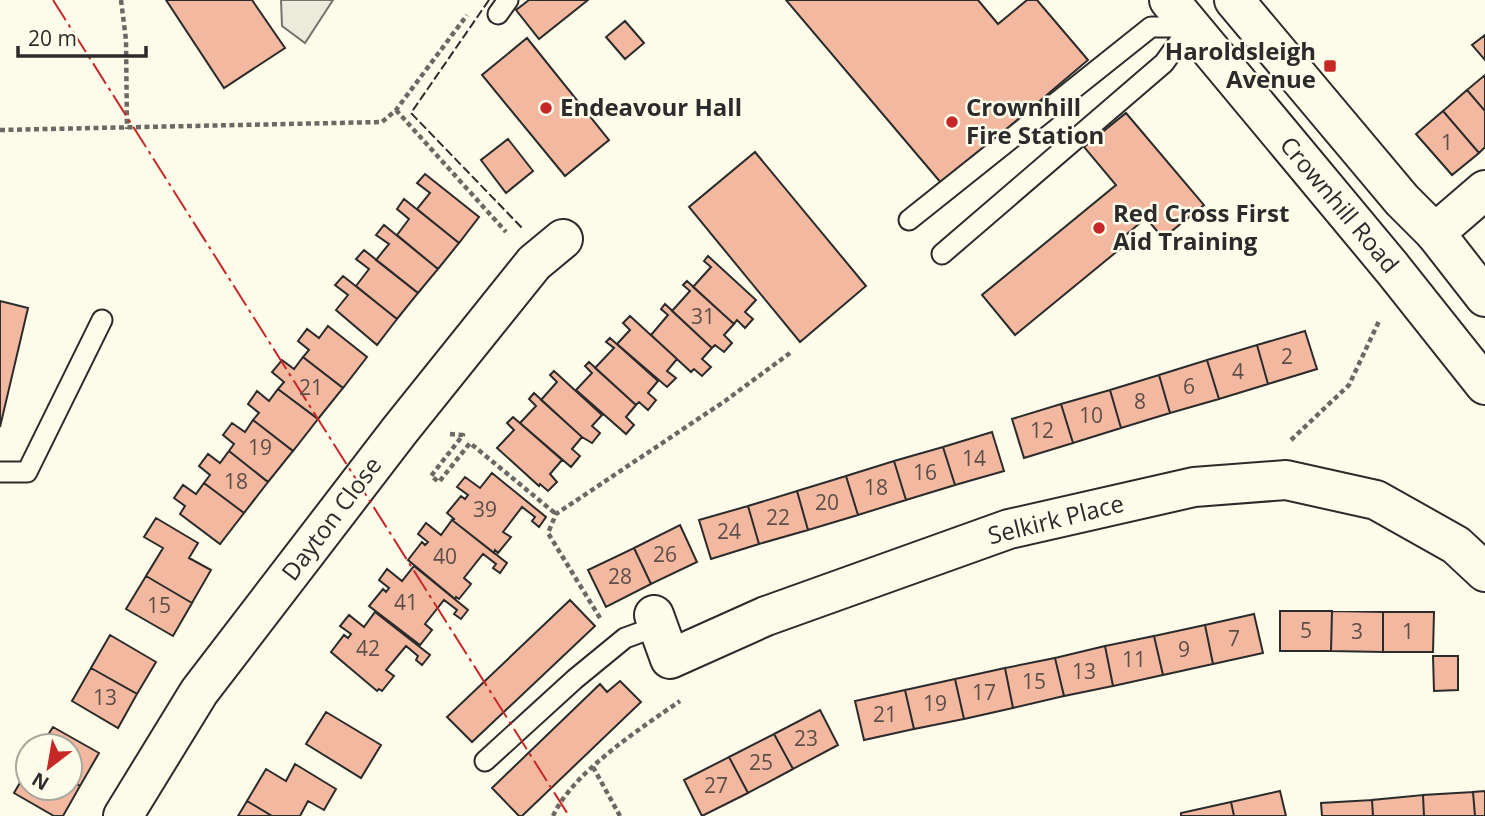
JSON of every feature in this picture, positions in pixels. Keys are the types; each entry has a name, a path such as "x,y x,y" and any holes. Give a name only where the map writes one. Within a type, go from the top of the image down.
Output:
{"street":[{"path":"1234,0 1402,200 1435,233 1485,298"},
{"name":"Crownhill Road","path":"1181,9 1485,385"},
{"path":"1435,233 1485,190"},
{"name":"Dayton Close","path":"123,816 200,692 400,430 534,263 563,239"},
{"name":"Selkirk Place","path":"660,633 766,616 1009,529 1194,487 1286,480 1376,500 1456,545 1485,572"}],"lane":[{"path":"909,220 1151,27 1181,9"},
{"path":"942,254 1164,63 1181,9"},
{"path":"0,472 27,472 102,320"},
{"path":"485,761 575,679 625,638 660,633"}],"path":[{"path":"121,0 126,40 127,129"},
{"path":"0,130 382,122 396,110 470,11"},
{"path":"396,110 534,263"},
{"path":"1283,448 1349,385 1380,319 1392,268"},
{"path":"553,816 558,806 593,767 688,695 660,633 600,618 548,533 556,514 725,401 790,353"},
{"path":"400,430 463,435 431,476 439,482 470,443 556,514"},
{"path":"593,767 620,816"}],"shaded area":[{"path":"281,0 333,0 305,43 282,26"}],"building":[{"path":"166,0 252,0 285,48 224,88"},
{"path":"529,0 588,0 539,39 516,10"},
{"name":"Crownhill Fire Station","path":"786,0 978,0 998,24 1027,0 1037,0 1088,60 942,184"},
{"path":"625,21 644,43 625,59 606,37"},
{"path":"1485,35 1485,60 1472,45"},
{"name":"Endeavour Hall","path":"527,38 609,140 565,176 482,75"},
{"path":"1485,75 1485,111 1467,90"},
{"path":"1467,90 1485,111 1485,147 1479,153 1443,111"},
{"path":"1443,111 1479,153 1452,175 1416,134"},
{"name":"Red Cross First Aid Training","path":"1126,113 1204,205 1163,238 1146,218 1121,239 1126,244 1015,335 982,295 1116,185 1084,147"},
{"path":"508,139 533,171 506,193 481,160"},
{"path":"755,152 866,286 800,342 689,207"},
{"path":"425,174 479,217 459,243 417,209 430,193 417,183"},
{"path":"404,199 459,243 438,269 397,235 409,219 397,209"},
{"path":"384,225 438,269 418,293 376,260 389,244 376,235"},
{"path":"364,250 418,293 397,319 356,286 369,269 356,259"},
{"path":"708,256 756,300 745,312 753,319 745,328 737,320 734,324 693,287 711,267 704,261"},
{"path":"343,276 397,319 377,345 336,310 348,295 335,285"},
{"path":"687,281 734,324 724,335 732,343 724,352 715,345 712,348 672,311 690,291 683,285"},
{"path":"0,301 28,308 0,427"},
{"path":"665,304 712,348 702,359 711,367 702,376 694,369 691,372 651,335 668,315 661,309"},
{"path":"630,316 677,359 667,371 676,378 667,387 617,344 630,330 623,323"},
{"path":"328,326 367,357 343,388 303,357 309,350 298,341 307,329 319,338"},
{"path":"1305,331 1317,369 1268,384 1257,345"},
{"path":"610,338 658,381 648,393 656,400 648,410 639,402 636,405 595,368 614,348 606,342"},
{"path":"1257,345 1268,384 1219,399 1207,360"},
{"path":"303,357 343,388 318,419 278,389 284,382 272,372 282,360 294,369"},
{"path":"1207,360 1219,399 1170,413 1159,375"},
{"path":"589,362 636,405 626,417 634,425 626,434 576,390 592,373 585,366"},
{"path":"554,371 602,415 592,426 600,433 592,443 541,400 557,382 550,375"},
{"path":"1159,375 1170,413 1121,428 1110,390"},
{"path":"278,389 318,419 293,451 253,420 259,413 248,404 257,391 269,401"},
{"path":"1110,390 1121,428 1073,443 1061,404"},
{"path":"534,393 582,437 572,449 580,456 571,467 520,423 536,406 529,399"},
{"path":"1061,404 1073,443 1024,458 1012,419"},
{"path":"513,417 562,460 550,474 557,482 548,491 497,448 514,430 507,423"},
{"path":"253,420 293,451 268,482 229,451 234,444 223,435 232,423 245,432"},
{"path":"992,432 1004,471 955,485 943,447"},
{"path":"943,447 955,485 906,500 894,461"},
{"path":"229,451 268,482 244,513 204,483 210,475 199,466 208,454 220,463"},
{"path":"894,461 906,500 858,515 846,476"},
{"path":"492,473 546,517 539,527 532,521 535,517 522,507 503,532 511,537 498,553 495,550 494,553 447,513 461,496 465,499 468,495 457,487 465,477 480,488"},
{"path":"846,476 858,515 808,530 797,491"},
{"path":"204,483 244,513 220,544 180,514 185,506 174,498 183,485 196,494"},
{"path":"797,491 808,530 759,544 748,506"},
{"path":"748,506 759,544 711,559 699,520"},
{"path":"156,518 198,543 189,558 211,570 192,603 146,576 163,548 144,537"},
{"path":"452,520 507,563 500,573 493,568 496,564 483,554 464,578 471,584 459,599 455,599 408,560 422,542 425,545 428,542 418,534 426,523 441,535"},
{"path":"680,525 697,562 651,584 634,548"},
{"path":"634,548 651,584 606,607 588,570"},
{"path":"414,566 468,610 461,619 454,614 457,610 444,600 425,624 432,630 420,645 369,606 383,589 386,592 389,588 379,580 387,569 402,581"},
{"path":"146,576 192,603 173,636 126,609"},
{"path":"570,600 595,626 472,742 447,717"},
{"path":"1280,611 1332,611 1331,651 1280,651"},
{"path":"1332,611 1383,612 1383,652 1331,651"},
{"path":"375,612 430,655 422,665 416,660 418,656 406,646 386,670 394,676 382,691 377,691 331,652 344,635 348,638 351,634 340,626 349,615 364,627"},
{"path":"1383,612 1434,612 1433,652 1383,652"},
{"path":"1254,614 1263,653 1213,664 1205,625"},
{"path":"1205,625 1213,664 1163,675 1154,636"},
{"path":"110,635 156,662 137,694 91,668"},
{"path":"1154,636 1163,675 1113,686 1105,646"},
{"path":"1105,646 1113,686 1064,696 1055,658"},
{"path":"1433,656 1458,656 1458,690 1434,691"},
{"path":"1055,658 1064,696 1013,708 1005,668"},
{"path":"91,668 137,694 118,728 72,701"},
{"path":"1005,668 1013,708 964,719 955,679"},
{"path":"955,679 964,719 914,729 905,690"},
{"path":"620,681 641,702 519,816 492,788 600,684 607,692"},
{"path":"905,690 914,729 864,740 855,701"},
{"path":"820,710 838,745 793,769 774,734"},
{"path":"326,712 381,745 361,778 306,744"},
{"path":"774,734 793,769 748,793 729,757"},
{"path":"84,745 99,753 84,779"},
{"path":"729,757 748,793 702,816 684,780"},
{"path":"295,764 336,789 324,810 308,801 300,816 272,816 247,801 266,769 286,781"},
{"path":"1280,791 1286,816 1234,816 1231,802"},
{"path":"1485,791 1485,816 1475,816 1473,792"},
{"path":"1473,792 1475,816 1424,816 1423,795"},
{"path":"1423,795 1424,816 1373,816 1372,800"},
{"path":"1372,800 1373,816 1322,816 1321,803"},
{"path":"247,801 272,816 238,816"},
{"path":"30,802 71,802 63,816 54,816"},
{"path":"1231,802 1234,816 1181,816 1181,813"}],"fence":[{"path":"489,0 411,113 523,229"}],"power":[{"path":"53,0 569,816"}],"place":[{"name":"Haroldsleigh Avenue","path":"1330,66"},
{"name":"Endeavour Hall","path":"546,108"},
{"name":"Crownhill Fire Station","path":"952,122"},
{"name":"Red Cross First Aid Training","path":"1099,228"}]}
